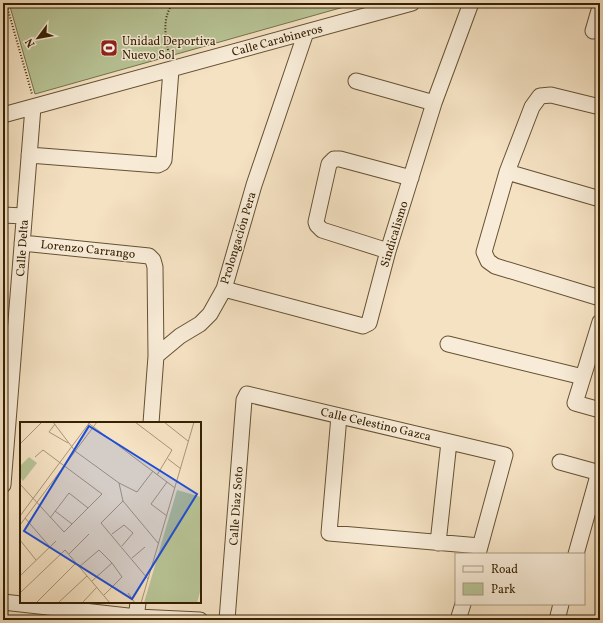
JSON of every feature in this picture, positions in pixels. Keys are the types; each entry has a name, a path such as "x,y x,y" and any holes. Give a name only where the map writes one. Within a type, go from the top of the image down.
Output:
{"street":[{"name":"Calle Carabineros","path":"3,115 32,101 170,63 306,32 412,3"},
{"name":"Sindicalismo","path":"224,289 366,325 369,323 388,251 434,103 471,3"},
{"path":"593,31 600,7"},
{"name":"Prolongación Pera","path":"156,356 175,340 200,324 210,314 224,289 254,184 306,32"},
{"path":"29,155 158,165 162,164 164,160 170,63"},
{"path":"356,81 434,103"},
{"path":"600,107 551,95 540,96 532,107 507,172 484,252 488,261 495,266 600,298"},
{"name":"Calle Delta","path":"3,485 32,101"},
{"path":"388,251 322,230 317,225 316,222 329,164 334,159 340,159 411,178"},
{"path":"507,172 600,199"},
{"path":"3,215 24,216"},
{"name":"Lorenzo Carrango","path":"22,243 149,256 153,260 155,267 156,356"},
{"path":"600,322 575,403 600,410"},
{"path":"448,344 583,377"},
{"path":"151,422 156,356"},
{"name":"Calle Celestino Gazca","path":"247,394 505,455 479,550"},
{"name":"Calle Diaz Soto","path":"227,620 244,400 247,394"},
{"path":"339,416 330,534 438,543 479,550"},
{"path":"438,543 450,442"},
{"path":"560,462 600,472 576,553"},
{"path":"3,602 137,613 200,620"},
{"path":"458,620 463,605"},
{"path":"557,620 561,605"}],"path":[{"path":"6,3 32,101"},
{"path":"170,63 164,27 168,10 173,3"}],"green space":[{"name":"Unidad Deportiva Nuevo Sol","path":"9,3 358,3 35,94"}],"place":[{"name":"Unidad Deportiva Nuevo Sol","path":"109,48"}]}
